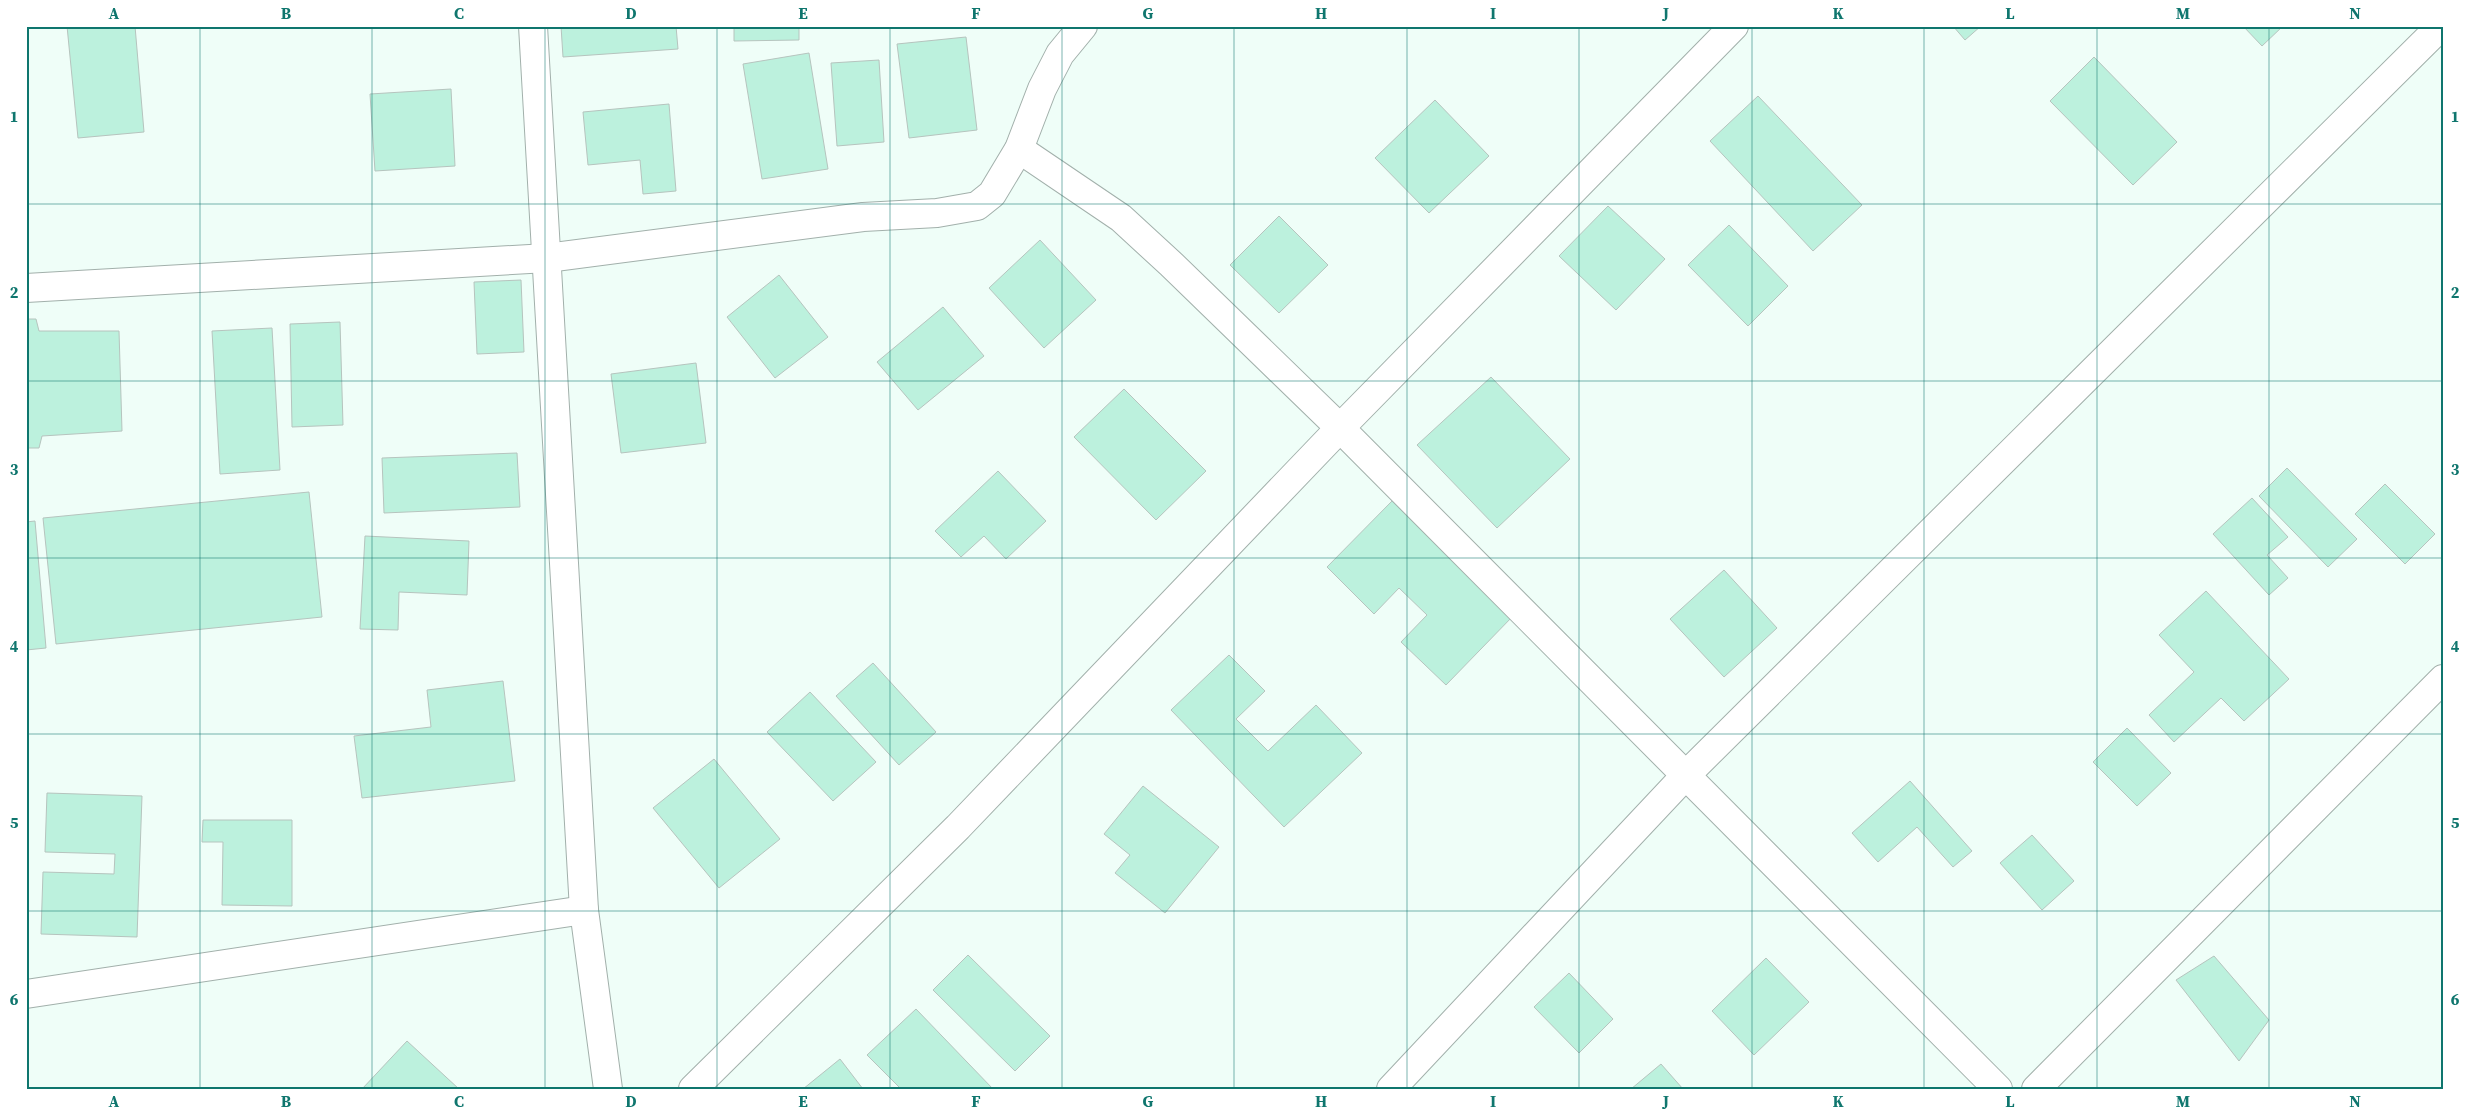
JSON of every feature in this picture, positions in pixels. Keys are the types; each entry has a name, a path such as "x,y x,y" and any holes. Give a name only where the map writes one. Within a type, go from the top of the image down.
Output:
{"street":[{"path":"533,26 584,910 608,1089"},
{"path":"26,288 547,258 862,217 937,212 977,206 992,194 1019,149 1042,89 1060,54 1083,26"},
{"path":"693,1089 958,827 1340,428 1734,26"},
{"path":"1391,1089 1685,776 2441,26"},
{"path":"1019,149 1121,218 1340,428 1998,1089"},
{"path":"2036,1089 2443,678"},
{"path":"26,994 584,910"}],"building":[{"path":"67,26 135,26 144,132 78,138"},
{"path":"561,26 676,26 678,49 563,57"},
{"path":"734,26 799,26 799,40 734,41"},
{"path":"1953,26 1981,26 1965,40"},
{"path":"2243,26 2283,26 2262,46"},
{"path":"966,37 977,130 909,138 897,44"},
{"path":"809,53 828,169 762,179 743,64"},
{"path":"2094,57 2177,142 2133,185 2050,101"},
{"path":"879,60 884,142 837,146 831,63"},
{"path":"451,89 455,166 375,171 370,94"},
{"path":"1758,96 1862,205 1813,251 1710,141"},
{"path":"1435,100 1489,156 1429,213 1375,158"},
{"path":"669,104 676,191 643,194 640,160 588,165 583,112"},
{"path":"1608,206 1665,259 1616,310 1559,256"},
{"path":"1279,216 1328,265 1279,313 1230,265"},
{"path":"1729,225 1788,286 1748,326 1688,265"},
{"path":"1040,240 1096,300 1044,348 989,288"},
{"path":"779,275 828,337 775,378 727,317"},
{"path":"521,280 524,352 477,354 474,282"},
{"path":"943,307 984,356 918,410 877,362"},
{"path":"26,319 36,319 39,331 119,331 122,431 42,436 39,448 26,448"},
{"path":"340,322 343,425 292,427 290,324"},
{"path":"272,328 280,470 220,474 212,331"},
{"path":"696,363 706,443 621,453 611,374"},
{"path":"1491,377 1570,459 1497,528 1417,445"},
{"path":"1124,389 1206,471 1156,520 1074,437"},
{"path":"517,453 520,507 384,513 382,458"},
{"path":"2287,468 2357,539 2328,567 2259,496"},
{"path":"998,471 1046,521 1006,559 984,536 961,557 935,531"},
{"path":"2385,484 2435,534 2405,564 2355,514"},
{"path":"309,492 322,617 56,644 43,518"},
{"path":"2252,498 2288,537 2267,555 2288,578 2269,595 2213,534"},
{"path":"1393,500 1513,616 1446,685 1401,642 1427,615 1399,588 1374,614 1327,567"},
{"path":"35,521 46,648 26,650 26,522"},
{"path":"365,536 469,541 467,595 399,592 398,630 360,629"},
{"path":"1724,570 1777,628 1724,677 1670,619"},
{"path":"2206,591 2289,679 2244,721 2221,698 2174,742 2149,715 2194,672 2159,635"},
{"path":"1229,655 1265,691 1236,719 1268,751 1316,705 1362,753 1284,827 1171,710"},
{"path":"873,663 936,732 899,765 836,696"},
{"path":"503,681 515,781 362,798 354,736 431,727 427,690"},
{"path":"810,692 876,762 833,801 767,732"},
{"path":"2127,728 2171,773 2137,806 2093,762"},
{"path":"714,759 780,839 719,888 653,808"},
{"path":"1910,781 1972,851 1953,867 1917,827 1878,862 1852,833"},
{"path":"1143,786 1219,847 1165,913 1115,873 1130,855 1104,834"},
{"path":"47,793 142,796 137,937 41,934 43,872 114,874 115,854 45,852"},
{"path":"203,820 292,820 292,906 222,905 223,842 202,842"},
{"path":"2032,835 2074,881 2042,910 2000,863"},
{"path":"968,955 1050,1036 1015,1071 933,990"},
{"path":"2214,956 2269,1020 2239,1061 2176,980"},
{"path":"1766,958 1809,1002 1754,1055 1712,1011"},
{"path":"1569,973 1613,1019 1579,1053 1534,1007"},
{"path":"916,1009 993,1089 901,1089 867,1055"},
{"path":"407,1041 459,1089 362,1089"},
{"path":"840,1059 863,1089 803,1089"},
{"path":"1661,1064 1683,1089 1631,1089"}]}
